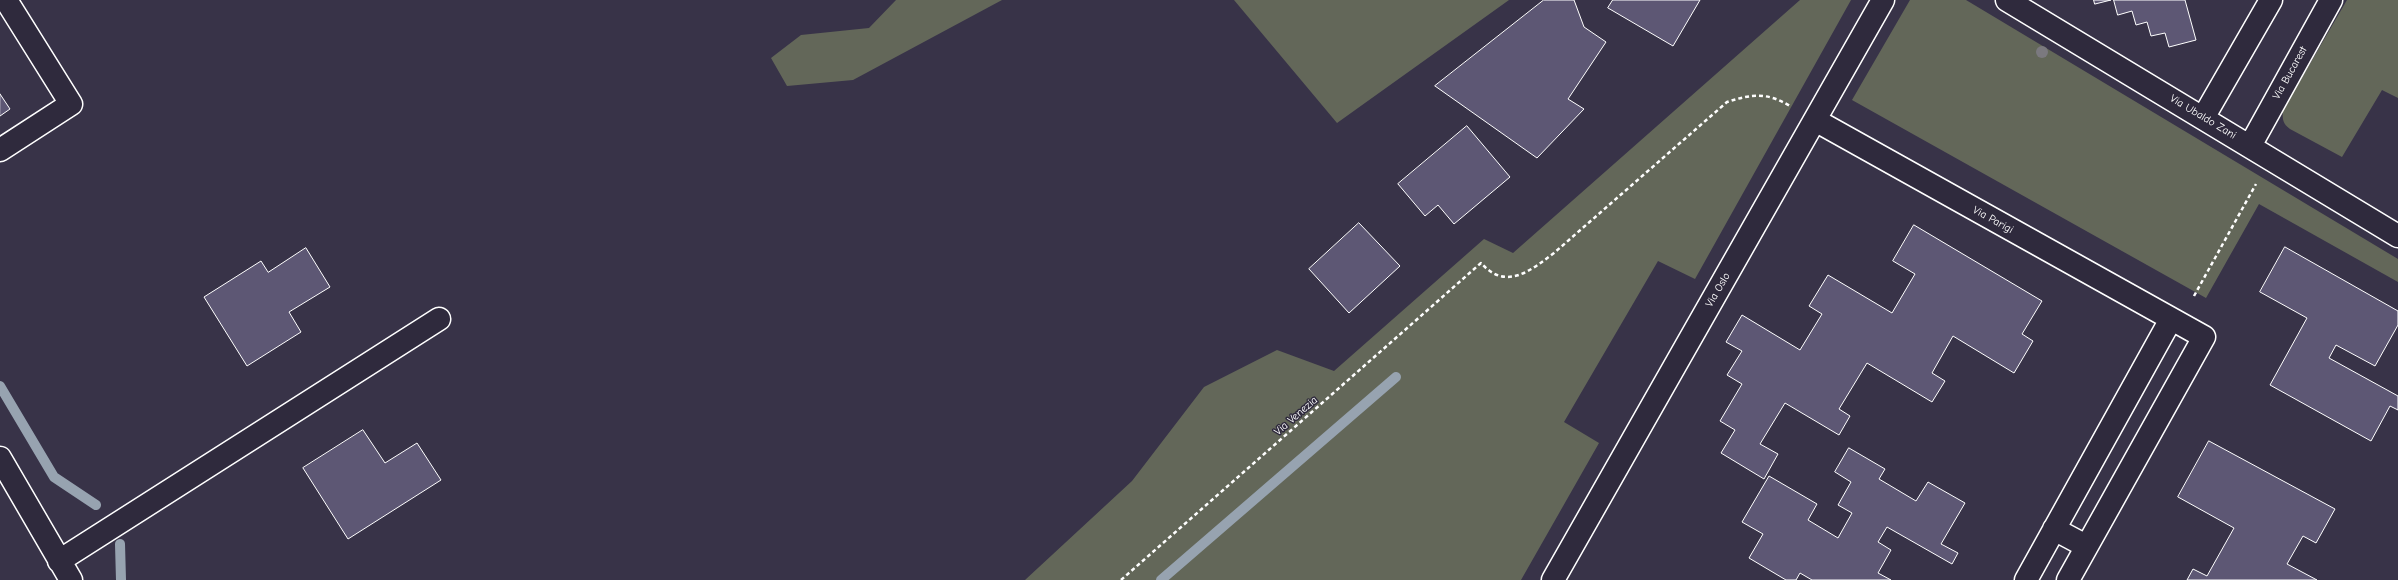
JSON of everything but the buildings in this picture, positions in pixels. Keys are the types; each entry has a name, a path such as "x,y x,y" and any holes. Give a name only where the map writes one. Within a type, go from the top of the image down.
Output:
{"street":[{"path":"0,150 71,104 6,0"},
{"name":"Via Oslo","path":"1553,580 1883,0"},
{"name":"Via Ubaldo Zani","path":"2007,0 2398,236"},
{"path":"2203,118 2271,0"},
{"name":"Via Bucarest","path":"2250,146 2331,0"},
{"name":"Via Parigi","path":"1815,120 2204,337 2068,580"},
{"path":"59,561 439,319"},
{"path":"2026,580 2171,319"},
{"path":"0,458 71,580"},
{"path":"2054,529 2086,546"}],"path":[{"name":"Via Venezia","path":"1121,580 1481,263 1487,269 1505,278 1529,272 1554,253 1727,102 1751,94 1776,97 1815,120"},
{"path":"2194,296 2259,180"}],"green space":[{"path":"896,0 1002,0 853,80 787,86 771,58 801,35 869,28"},
{"path":"1234,0 1509,0 1337,123"},
{"path":"1800,0 1851,0 1695,279 1658,261 1564,422 1599,443 1521,580 1025,580 1132,481 1204,387 1277,350 1334,371 1484,239 1513,253"},
{"path":"1910,0 1966,0 2398,259 2398,282 2259,204 2206,298 1852,100"},
{"path":"2347,0 2398,0 2398,98 2382,90 2342,157 2290,129 2284,123 2283,110"}],"waterway":[{"path":"1161,580 1396,377"},
{"path":"0,386 54,477 96,505"},
{"path":"120,544 121,580"}]}
